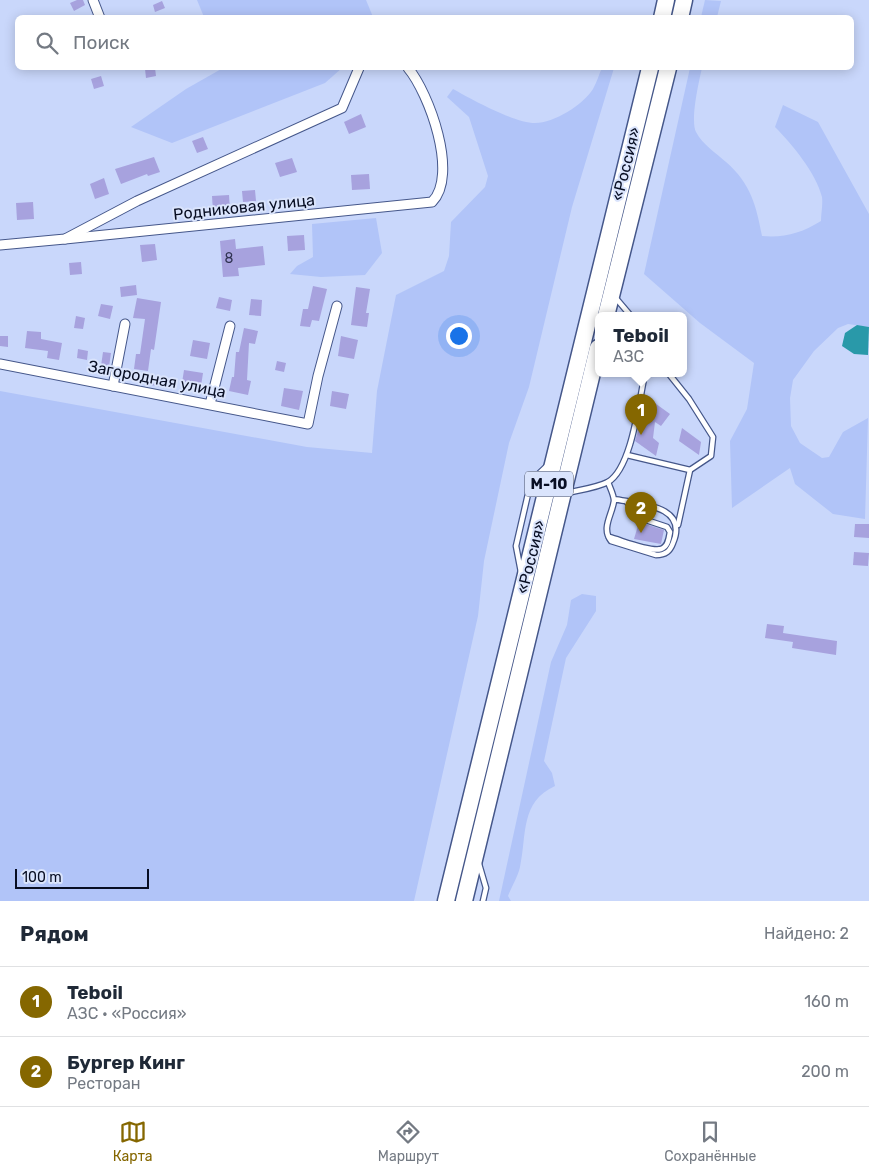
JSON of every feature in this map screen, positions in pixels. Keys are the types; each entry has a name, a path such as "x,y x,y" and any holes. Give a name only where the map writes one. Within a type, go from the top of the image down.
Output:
{"highway":[{"path":"663,15 666,0"},
{"path":"681,15 684,0"},
{"name":"«Россия»","path":"446,901 650,70"},
{"name":"«Россия»","path":"607,312 668,70"},
{"name":"«Россия»","path":"464,901 595,361"}],"street":[{"path":"93,0 99,15"},
{"path":"65,239 137,201 342,108 358,70"},
{"name":"Родниковая улица","path":"0,246 432,202 440,191 443,169 441,151 424,97 409,70"},
{"name":"Загородная улица","path":"0,364 308,424 318,376 337,306"},
{"path":"113,386 125,324"},
{"path":"210,404 230,326"}],"lane":[{"path":"612,293 628,312"},
{"path":"563,494 608,482 616,474 627,455 644,377"},
{"path":"608,482 614,500 607,526 608,536 618,545 656,555 664,555 670,550 677,529 690,470 711,456 713,437 690,399 672,377"},
{"path":"627,455 690,470"},
{"path":"614,500 660,508 675,520 677,529"},
{"path":"608,536 652,549 662,549 666,546 670,532 667,526 637,517 627,502"},
{"path":"476,853 486,888 483,901"}],"shaded area":[{"path":"197,0 366,0 372,15 203,15"},
{"path":"705,0 721,1 718,15 701,15"},
{"path":"219,70 340,70 325,83 172,143 131,127 186,89"},
{"path":"601,70 613,70 572,207 529,387 509,443 484,561 478,616 414,901 0,901 0,391 307,447 372,453 377,391 396,295 444,271 449,256 451,222 485,187 488,176 469,117 447,97 453,89 493,110 516,119 535,123 551,120 567,112 582,101 593,89"},
{"path":"690,70 702,70 694,110 696,132 706,145 734,170 747,187 755,205 762,236 793,234 821,221 822,197 815,178 796,150 775,127 783,105 818,122 869,214 869,327 848,324 838,328 814,351 793,380 790,398 791,426 800,443 822,458 829,457 843,432 868,418 865,519 833,514 795,484 790,468 732,508 730,441 747,409 754,363 700,323 644,274"},
{"path":"376,218 382,253 365,275 321,277 290,274 297,266 313,257 312,224"},
{"path":"857,325 869,327 868,355 854,354 842,346 845,333"},
{"path":"582,594 596,596 596,611 566,658 544,761 552,773 555,786 544,793 530,810 520,867 508,896 511,901 499,901 551,662 567,625 571,600"}],"building":[{"path":"83,0 85,5 74,11 70,3"},
{"path":"162,1 165,8 155,12 153,5"},
{"path":"145,70 155,70 156,76 146,78"},
{"path":"101,76 104,86 94,89 91,79"},
{"path":"361,114 366,127 349,134 344,122"},
{"path":"203,137 208,149 197,153 192,141"},
{"path":"154,157 160,172 148,176 147,174 121,184 115,169"},
{"path":"292,158 297,172 280,177 275,163"},
{"path":"369,174 370,189 352,190 351,175"},
{"path":"104,178 109,194 95,199 90,184"},
{"path":"255,190 256,201 243,202 242,191"},
{"path":"229,195 230,210 213,211 212,196"},
{"path":"33,202 34,219 17,220 16,203"},
{"path":"304,235 305,250 288,251 287,236"},
{"path":"235,239 236,249 263,246 265,265 238,268 239,276 223,277 220,241"},
{"path":"155,244 157,260 142,262 140,245"},
{"path":"81,262 82,274 70,275 69,263"},
{"path":"136,285 137,295 121,297 120,287"},
{"path":"313,286 327,289 319,321 312,320 310,327 300,326 303,309 308,309"},
{"path":"356,287 370,289 366,313 369,313 367,327 351,325"},
{"path":"219,297 232,300 230,311 216,308"},
{"path":"137,298 161,302 154,350 151,349 148,371 134,369 136,354 140,354 145,319 133,318"},
{"path":"251,299 262,300 261,316 249,315"},
{"path":"101,304 113,306 110,319 98,316"},
{"path":"76,316 85,318 83,329 74,328"},
{"path":"244,328 258,331 255,344 249,343 247,380 251,381 248,395 229,391 232,377 234,377 236,352 239,352"},
{"path":"27,331 41,332 41,339 62,343 59,360 47,358 48,351 25,348"},
{"path":"0,336 8,336 8,347 0,346"},
{"path":"341,336 358,340 354,359 338,356"},
{"path":"193,340 210,343 207,359 190,356"},
{"path":"78,349 88,351 87,360 77,358"},
{"path":"103,352 111,353 109,367 101,366"},
{"path":"277,361 286,363 284,372 275,370"},
{"path":"184,370 203,373 201,386 182,383"},
{"path":"153,377 164,379 162,387 151,385"},
{"path":"284,388 303,391 299,410 281,406"},
{"path":"332,391 349,394 346,409 330,406"},
{"path":"652,401 670,414 661,426 655,422 653,438 659,443 656,456 635,441 643,413"},
{"path":"682,428 701,442 699,455 679,441"},
{"path":"639,522 664,530 661,544 634,539"},
{"path":"855,524 869,524 869,538 854,537"},
{"path":"854,552 869,553 868,566 853,565"},
{"path":"767,624 784,626 783,633 837,641 836,655 792,648 793,642 765,638"}],"place":[{"name":"Teboil","path":"641,435"},
{"name":"Бургер Кинг","path":"641,533"}]}
